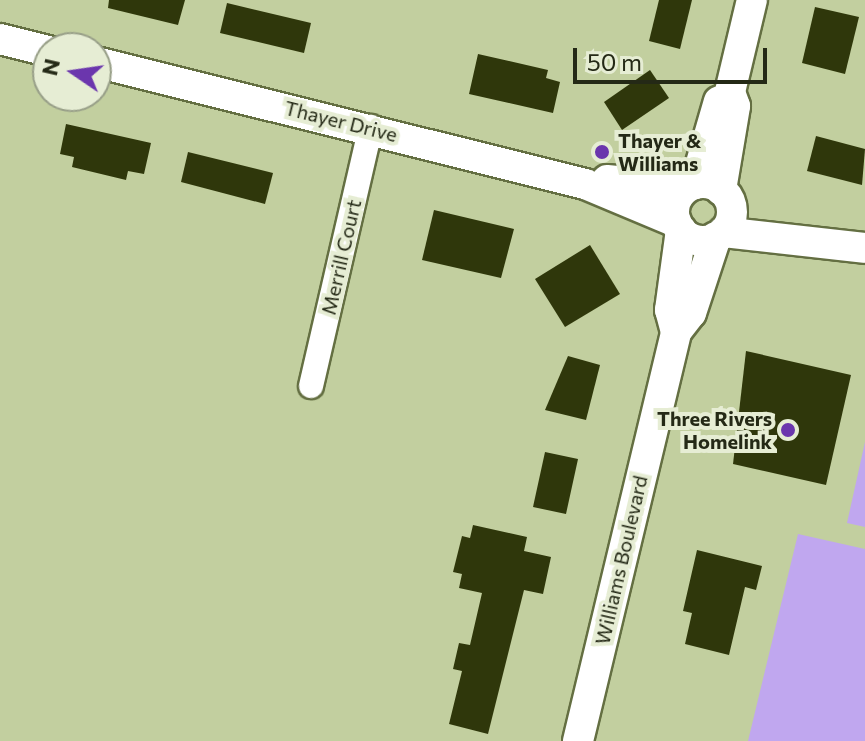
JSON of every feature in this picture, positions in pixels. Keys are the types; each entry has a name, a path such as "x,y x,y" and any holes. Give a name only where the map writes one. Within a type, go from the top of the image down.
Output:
{"street":[{"path":"708,191 718,102 730,92 752,0"},
{"path":"0,39 32,47"},
{"name":"Thayer Drive","path":"112,66 371,127 585,184 678,226 697,240 719,235 827,239 865,248"},
{"name":"Merrill Court","path":"311,386 371,127"},
{"name":"Thayer Drive","path":"585,184 708,191 818,227 827,239"},
{"name":"Williams Boulevard","path":"578,741 676,332 691,313 719,235 708,191 675,203 678,226 670,310 676,332"}],"shaded area":[{"path":"865,442 865,527 847,523"},
{"path":"798,534 865,549 865,741 748,741"}],"building":[{"path":"109,0 185,0 178,25 108,8"},
{"path":"659,0 692,0 680,49 649,41"},
{"path":"227,3 311,23 304,53 220,33"},
{"path":"815,7 859,17 845,74 802,63"},
{"path":"478,54 548,70 546,78 560,82 553,113 469,94"},
{"path":"650,70 669,98 622,130 604,102"},
{"path":"66,124 151,143 144,174 128,171 126,180 72,167 74,157 60,154"},
{"path":"816,136 865,149 862,185 807,171"},
{"path":"188,152 273,173 265,204 181,182"},
{"path":"434,210 514,229 501,278 422,260"},
{"path":"590,245 620,294 565,327 535,279"},
{"name":"Three Rivers Homelink","path":"746,351 851,375 826,485 733,464"},
{"path":"568,356 600,365 586,420 545,410"},
{"path":"545,452 578,459 566,514 533,507"},
{"path":"473,525 527,537 524,551 551,557 543,594 524,590 488,734 449,724 462,671 453,669 459,643 470,645 482,593 459,588 462,574 453,572 462,536 470,538"},
{"path":"697,550 762,566 756,590 745,587 729,655 685,644 692,613 683,611"}],"place":[{"name":"Thayer & Williams","path":"602,152"},
{"name":"Three Rivers Homelink","path":"788,430"}]}
